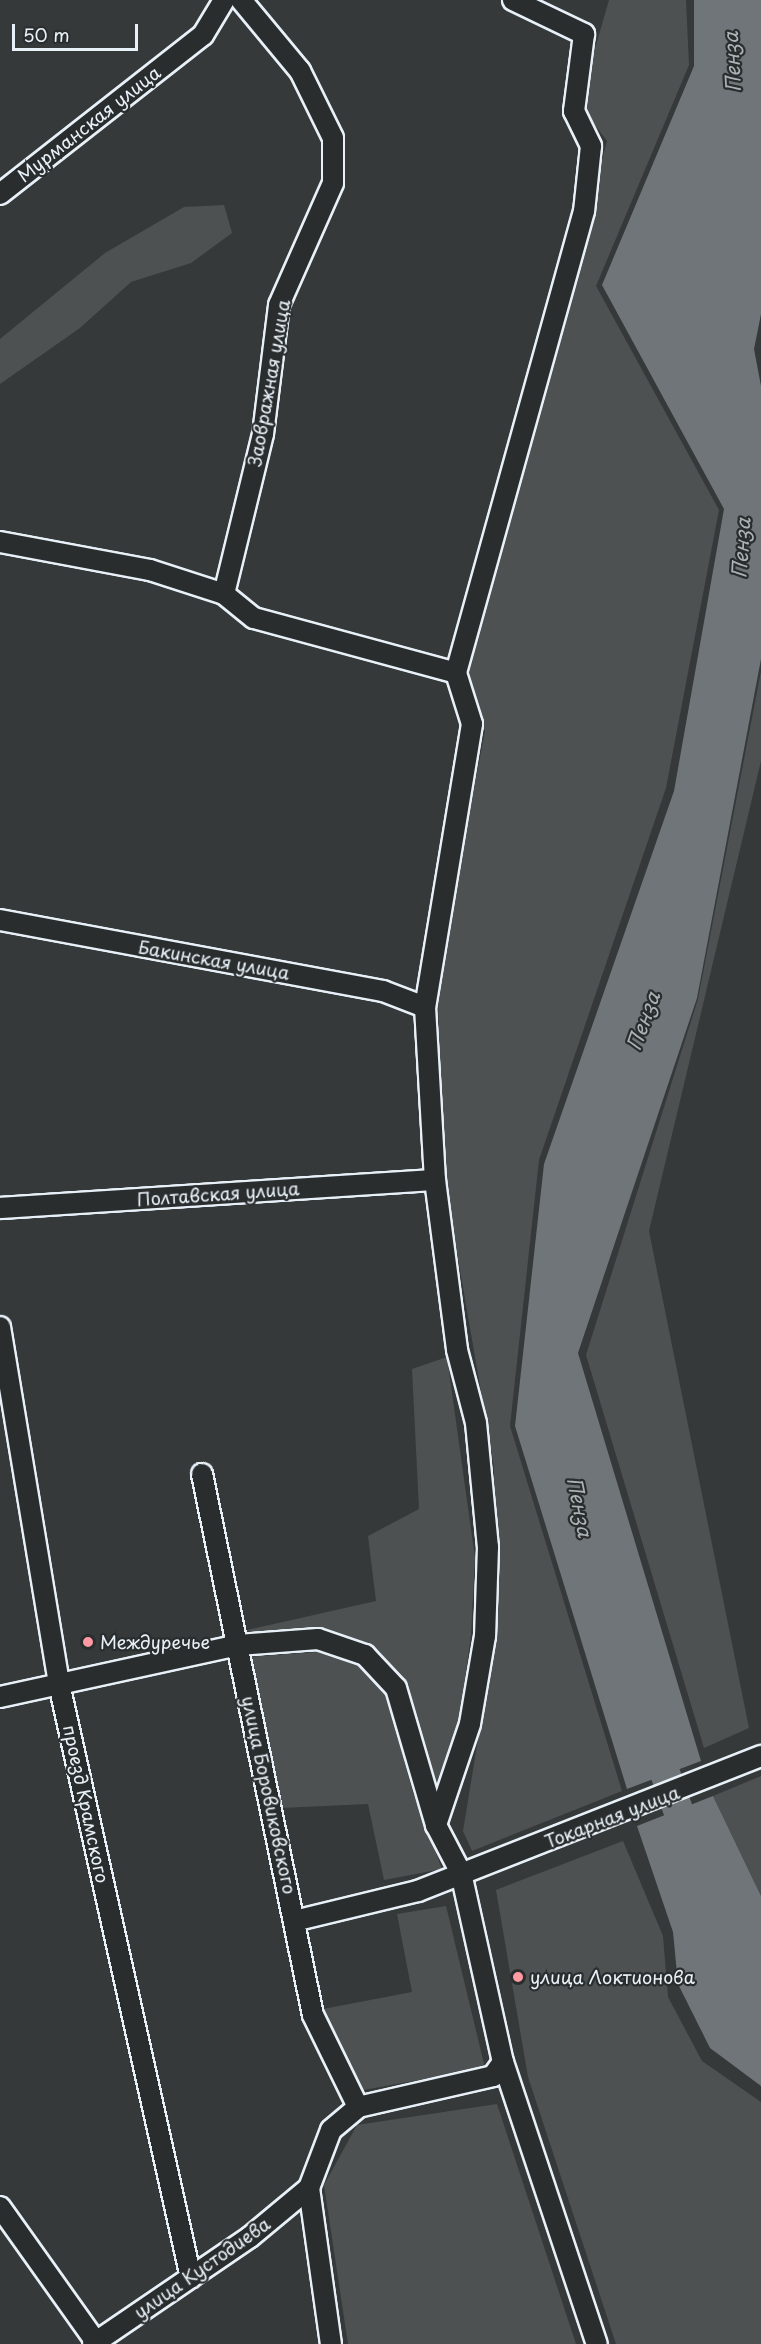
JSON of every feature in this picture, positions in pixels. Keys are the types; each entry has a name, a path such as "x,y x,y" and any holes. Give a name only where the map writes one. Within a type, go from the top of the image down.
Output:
{"street":[{"name":"Мурманская улица","path":"0,194 202,35 224,0"},
{"name":"Заовражная улица","path":"224,594 263,434 279,305 333,183 333,138 300,71 261,20 241,0"},
{"path":"436,1825 470,1724 485,1636 488,1547 476,1423 457,1350 435,1180 425,1007 472,724 456,674 584,211 591,146 574,111 584,34 513,0"},
{"path":"0,542 150,570 224,594 254,618 456,674"},
{"name":"Бакинская улица","path":"0,920 383,991 425,1007"},
{"name":"Полтавская улица","path":"0,1208 435,1180"},
{"name":"проезд Крамского","path":"0,1327 59,1684 191,2278"},
{"name":"улица Боровиковского","path":"202,1474 313,2015 358,2107"},
{"path":"0,1697 238,1646 318,1639 365,1654 396,1689 436,1825 461,1873 503,2062 597,2344"},
{"name":"Токарная улица","path":"294,1921 418,1891 724,1774 761,1756"},
{"path":"332,2344 309,2188 331,2130 358,2107 493,2076 503,2062"},
{"name":"улица Кустодиева","path":"95,2343 250,2237 309,2188"},
{"path":"0,2208 95,2343"}],"shaded area":[{"path":"609,0 686,0 689,65 596,286 719,510 666,788 539,1160 510,1426 622,1791 472,1851 463,1831 495,1636 494,1467 440,1154 438,977 485,731 465,671 607,141 579,104"},
{"path":"224,205 232,233 191,263 131,282 80,328 0,384 0,339 105,253 184,207"},
{"path":"761,671 761,761 649,1231 749,1728 704,1748 586,1355 698,999"},
{"path":"447,1357 475,1558 471,1635 460,1716 435,1794 408,1685 379,1651 320,1632 243,1631 376,1601 368,1536 419,1509 412,1369"},
{"path":"317,1652 356,1664 387,1697 413,1793 442,1869 384,1880 368,1804 281,1808 248,1657"},
{"path":"761,1776 761,1896 713,1796"},
{"path":"623,1841 663,1936 668,1997 702,2061 761,2102 761,2344 616,2344 528,2077 496,1890"},
{"path":"446,1906 485,2068 358,2091 323,2009 412,1992 397,1914"},
{"path":"497,2104 576,2344 348,2344 324,2185 357,2125"}],"water":[{"path":"694,0 761,0 761,314 754,349 761,386 761,659 697,998 578,1353 701,1761 627,1789 515,1426 544,1164 674,791 724,509 602,285 694,66"},
{"path":"713,1796 761,1896 761,2086 710,2048 678,1984 673,1932 637,1826"}],"waterway":[{"name":"Пенза","path":"652,1736 691,1847"}],"place":[{"name":"Междуречье","path":"88,1642"},
{"name":"улица Локтионова","path":"518,1977"}]}
